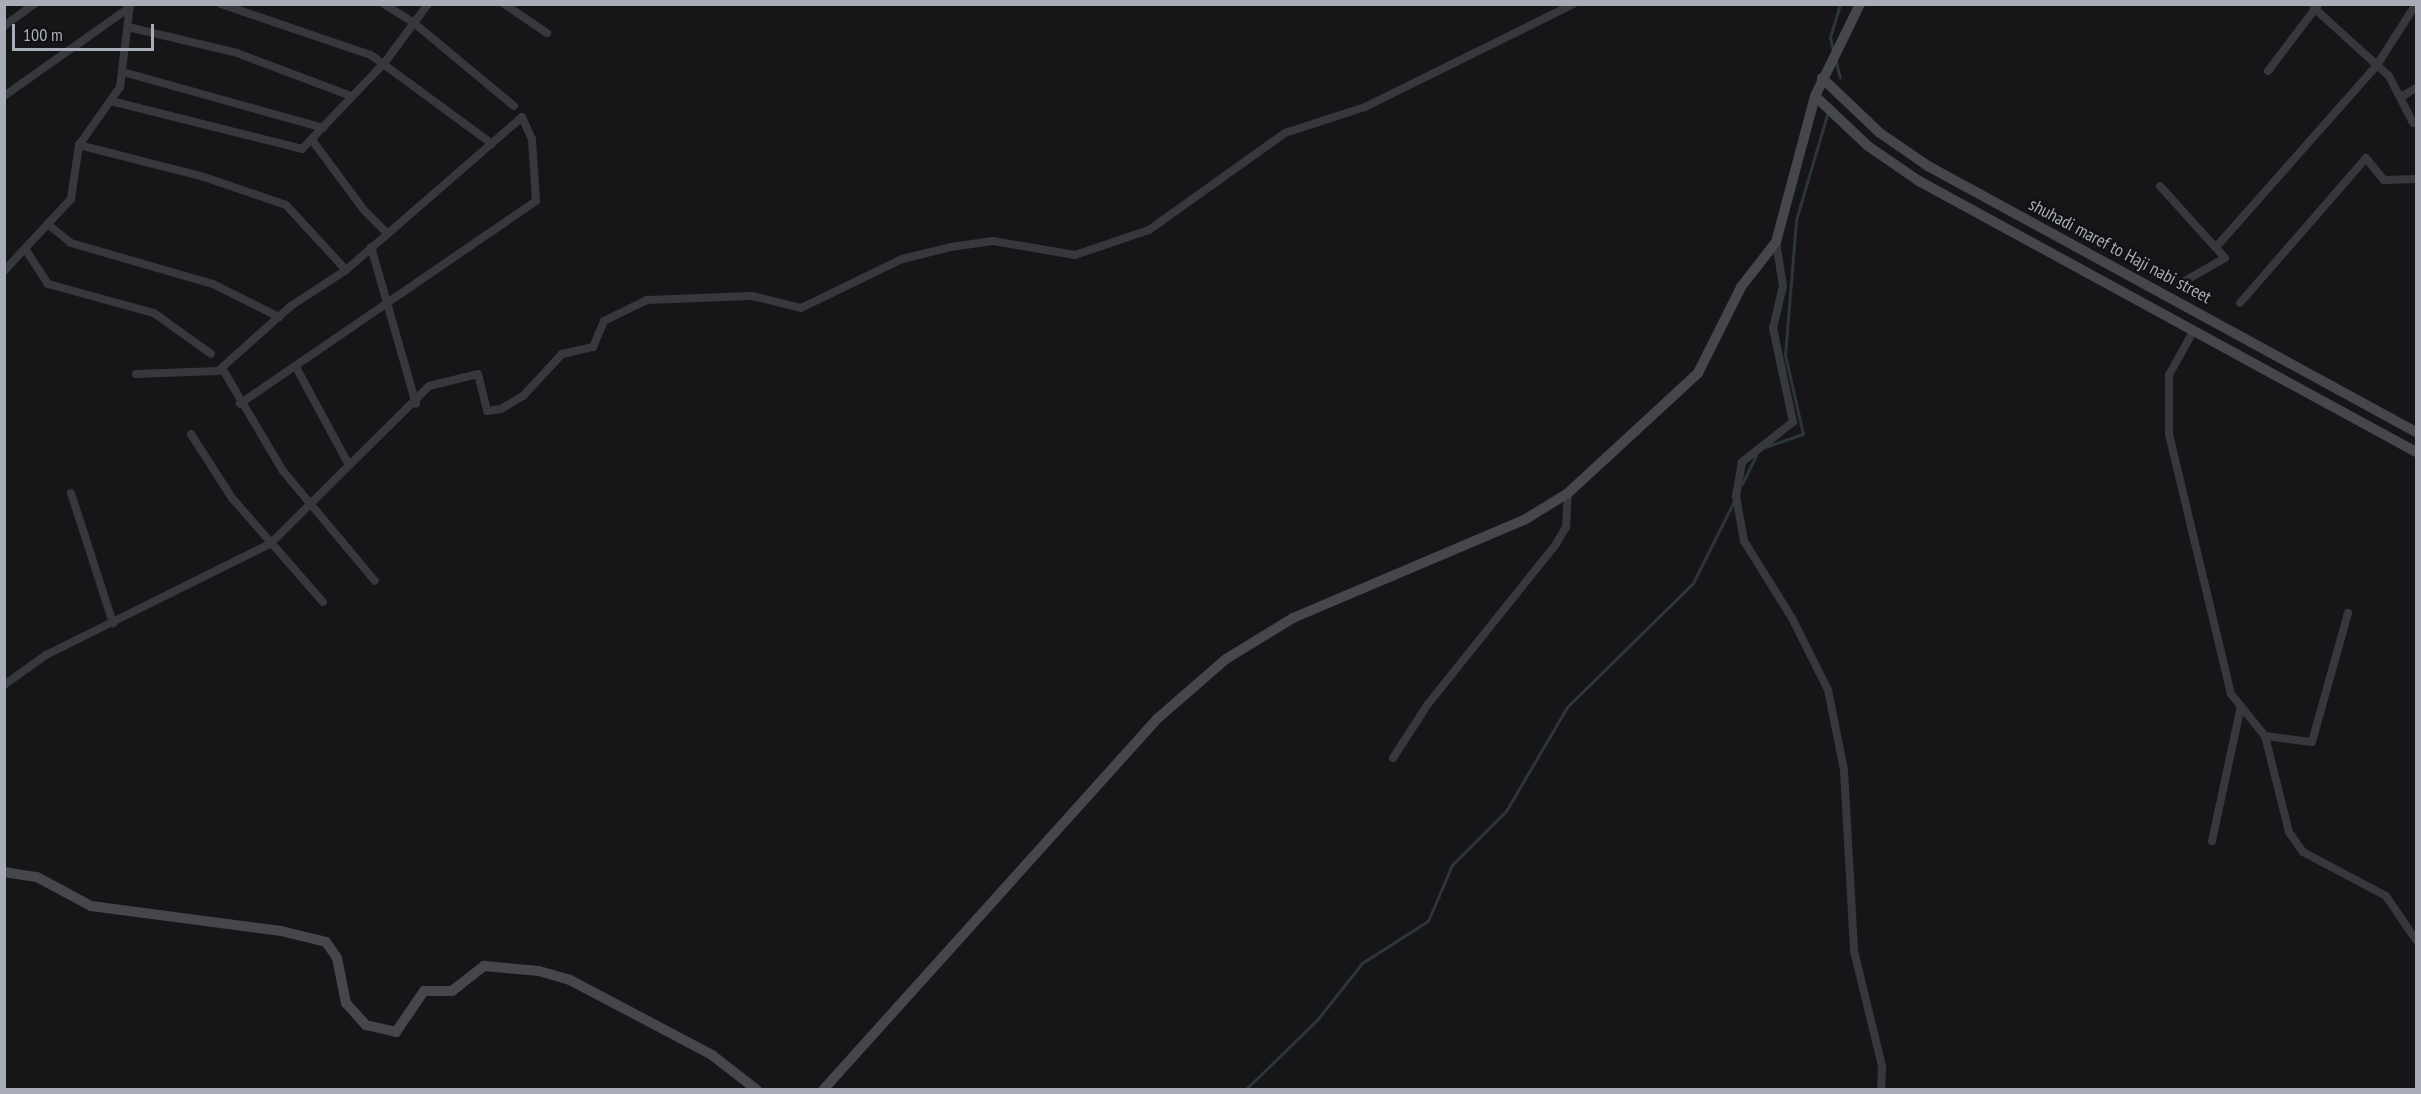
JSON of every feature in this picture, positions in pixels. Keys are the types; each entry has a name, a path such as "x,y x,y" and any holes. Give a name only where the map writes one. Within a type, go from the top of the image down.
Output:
{"street":[{"path":"4,26 34,4"},
{"path":"221,4 342,42 385,62 492,144"},
{"path":"384,4 414,23 514,106"},
{"path":"111,101 302,149 348,95 385,62 428,4"},
{"path":"504,4 547,33"},
{"path":"4,685 46,655 270,544 349,465 416,404 429,386 478,374 488,411 501,409 523,396 562,354 593,347 604,321 646,300 752,296 801,308 902,259 951,247 993,241 1075,255 1086,252 1149,230 1286,133 1365,107 1573,4"},
{"path":"1860,4 1839,51 1828,60 1815,96 1776,242 1782,286 1773,328 1793,422 1742,462 1736,496 1744,541 1828,690 1844,770 1854,951 1882,1066 1881,1089"},
{"path":"2217,246 2377,65 2416,4"},
{"path":"4,271 50,226 71,199 79,145 111,101 123,72 130,6"},
{"path":"4,96 130,6"},
{"path":"2268,71 2316,6 2377,65 2402,97 2413,123"},
{"path":"128,27 237,53 348,95"},
{"path":"123,72 322,128"},
{"name":"shuhadi maref to Haji nabi street","path":"1822,78 1880,133 1928,166 2416,432"},
{"path":"2402,97 2416,87"},
{"path":"1815,96 1868,146 1919,182 2416,452"},
{"path":"136,374 222,368 279,317 346,270 522,117 532,139 536,201 332,336 297,369 240,404"},
{"path":"312,140 364,210 387,233"},
{"path":"79,145 201,176 286,205 346,270"},
{"path":"2240,303 2366,158 2384,180 2416,179"},
{"path":"2160,186 2217,246 2225,258 2181,283"},
{"path":"50,226 70,243 213,284 279,317"},
{"path":"823,1089 1157,719 1226,659 1293,618 1526,519 1568,493 1698,373 1741,287 1776,242"},
{"path":"371,247 416,404"},
{"path":"26,250 48,284 154,313 212,354"},
{"path":"2190,337 2169,375 2169,434 2201,585 2231,694 2265,736 2289,832 2303,852 2386,896 2416,940"},
{"path":"222,368 240,404 309,507 375,580"},
{"path":"297,369 349,465"},
{"path":"191,434 270,544 323,602"},
{"path":"71,493 113,622"},
{"path":"1393,758 1428,704 1556,544 1566,528 1568,493"},
{"path":"2265,736 2312,742 2348,613"},
{"path":"2212,841 2241,706"},
{"path":"4,872 37,877 91,906 281,931 326,942 338,957 346,1003 366,1025 396,1032 424,991 452,991 484,966 549,974 712,1055 757,1089"}],"waterway":[{"path":"1833,50 1830,37 1840,4"},
{"path":"1836,62 1840,78"},
{"path":"1765,447 1803,434 1785,355 1796,220 1827,115"},
{"path":"1742,484 1756,455"},
{"path":"1245,1090 1317,1020 1362,963 1428,921 1452,865 1506,811 1567,707 1693,583 1734,501"}]}
